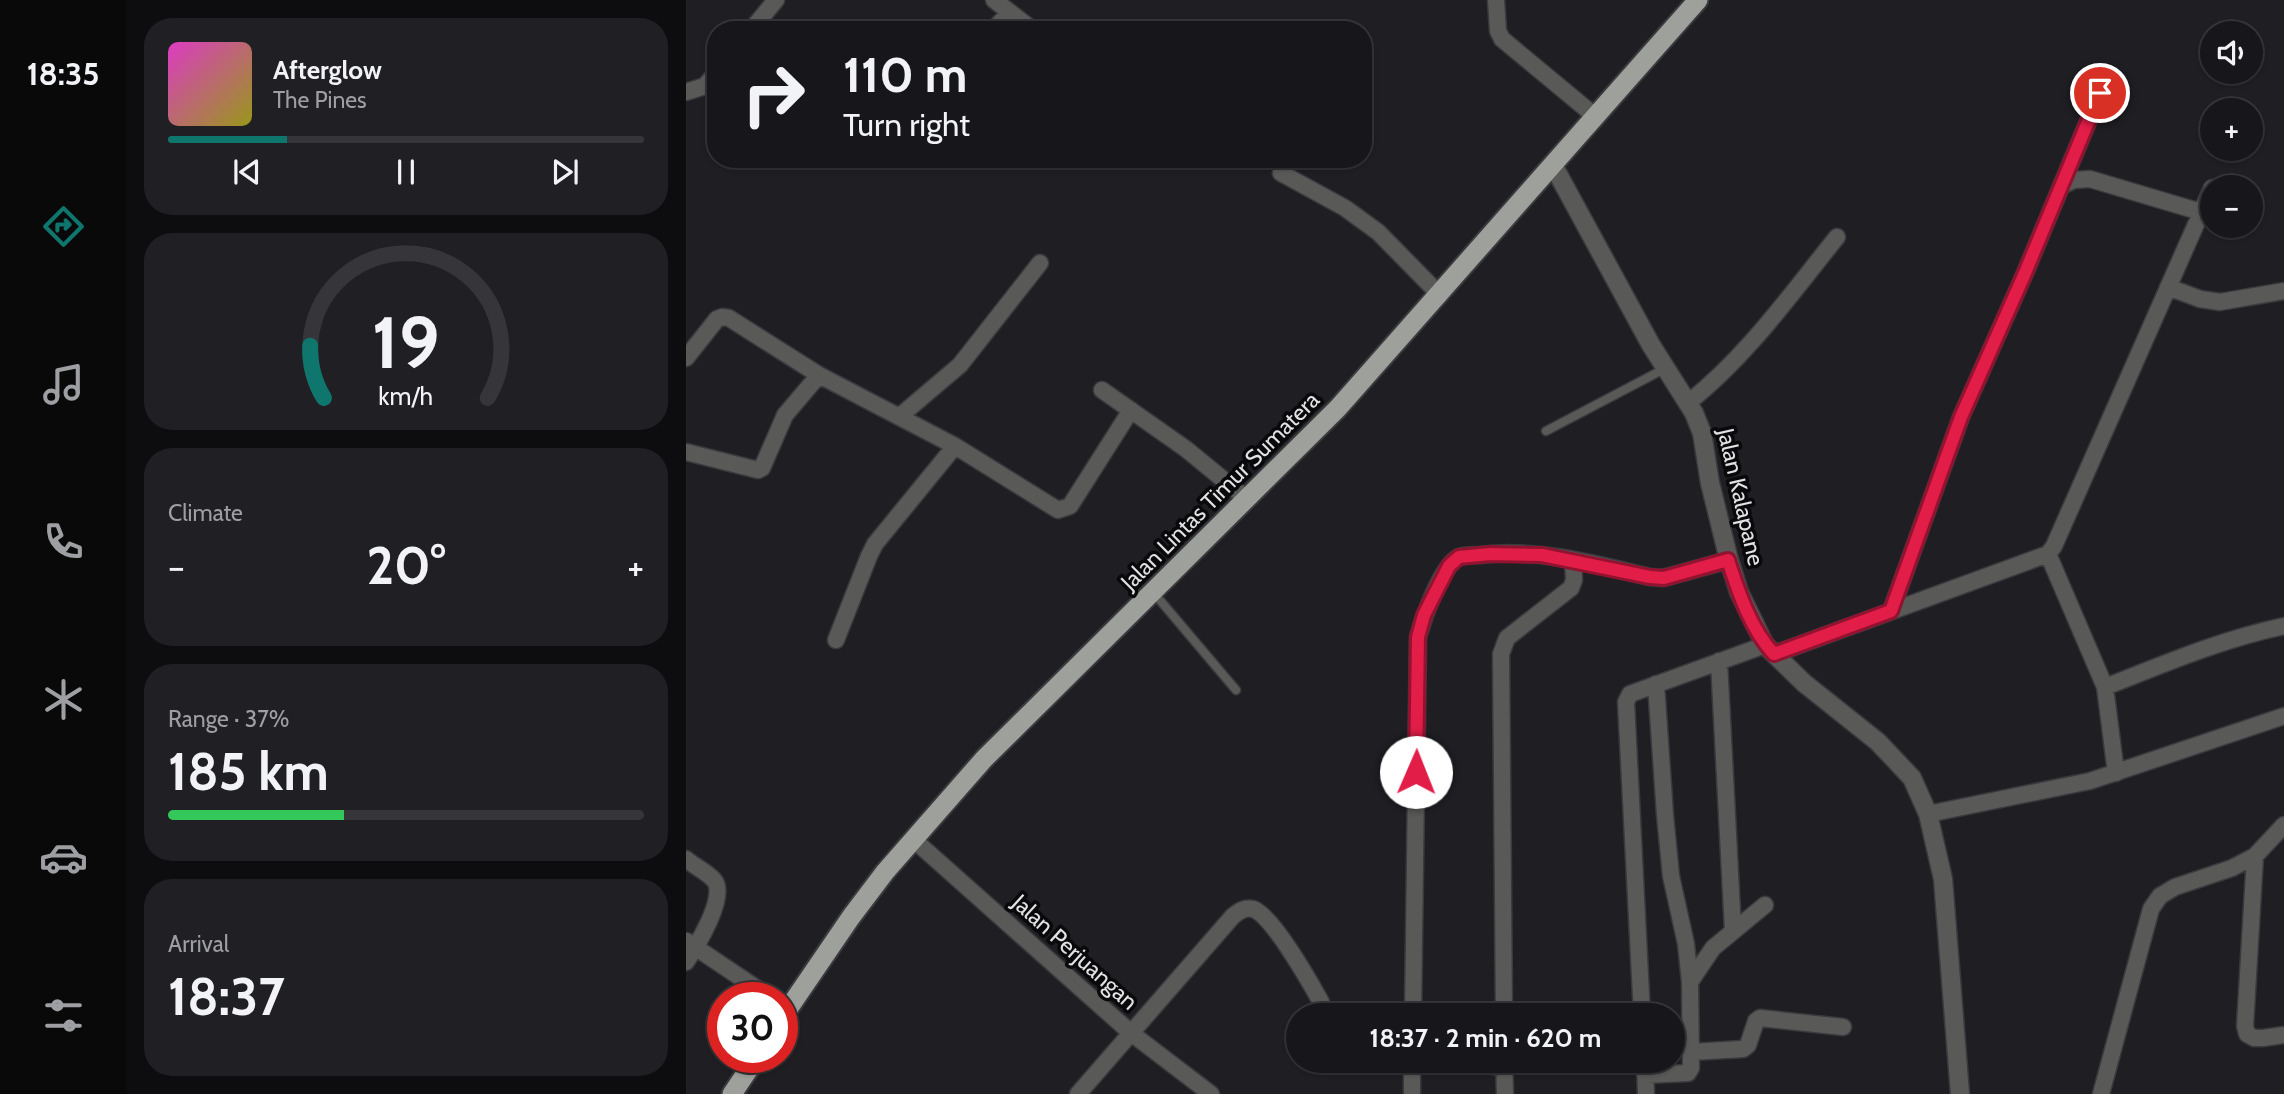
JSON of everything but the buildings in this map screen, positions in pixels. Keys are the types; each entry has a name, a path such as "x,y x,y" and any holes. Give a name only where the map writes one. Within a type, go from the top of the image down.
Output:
{"highway":[{"name":"Jalan Lintas Timur Sumatera","path":"798,991 851,917 913,839 984,759 1338,408 1698,0"},
{"path":"732,1094 746,1073"}],"street":[{"path":"758,21 776,0"},
{"path":"1496,0 1498,31 1502,39 1596,117"},
{"path":"996,21 1002,4 1022,21"},
{"path":"686,92 707,84"},
{"path":"1891,611 1961,417 2100,93"},
{"name":"Jalan Kalapane","path":"1553,165 1651,345 1689,402 1702,433 1710,484 1728,560 1739,592 1769,649 1804,683 1878,742 1912,778 1928,814 1943,879 1960,1094"},
{"path":"1281,173 1345,208 1378,232 1440,295"},
{"path":"2061,186 2074,180 2090,179 2200,212"},
{"path":"1641,1003 1626,702 1630,694 1719,662 1891,611 2048,554 2054,546 2200,214"},
{"path":"1689,402 1716,381 1738,357 1838,237"},
{"path":"900,416 960,365 1040,263"},
{"path":"2168,287 2200,299 2220,302 2284,291"},
{"path":"686,358 717,319 729,318 819,375 955,446 1058,510 1070,506 1131,410"},
{"path":"686,453 758,470 762,468 785,415 819,375"},
{"path":"1102,390 1186,449 1247,499"},
{"path":"836,640 875,544 955,446"},
{"path":"1413,1003 1418,637 1424,615 1449,566 1459,557 1490,554 1542,555 1664,578 1728,560"},
{"path":"2048,554 2105,687 2116,773"},
{"path":"1504,1003 1501,654 1507,638 1571,588 1574,580 1573,561"},
{"path":"2105,687 2188,654 2284,626"},
{"path":"1719,662 1733,932"},
{"path":"1656,684 1669,851 1690,982 1690,1072 1685,1072"},
{"path":"1928,814 2090,781 2284,716"},
{"path":"2101,1094 2151,909 2160,896 2175,887 2232,868 2255,856 2284,825"},
{"name":"Jalan Perjuangan","path":"913,839 1131,1033 1211,1094"},
{"path":"2255,856 2245,1026 2247,1034 2254,1038 2284,1035"},
{"path":"686,859 715,880 719,891 691,944 686,962"},
{"path":"1690,982 1713,948 1765,905"},
{"path":"1083,1092 1233,916 1244,909 1255,909 1264,918 1298,962 1321,1002"},
{"path":"691,944 747,982"},
{"path":"1691,1052 1743,1049 1748,1045 1756,1021 1760,1018 1843,1027"},
{"path":"1412,1073 1412,1094"},
{"path":"1504,1073 1505,1094"},
{"path":"1645,1073 1646,1094"}],"lane":[{"path":"1546,431 1666,368"},
{"path":"1153,592 1236,690"}],"route":[{"path":"1416,772 1418,637 1424,615 1449,566 1459,557 1490,554 1542,555 1664,578 1728,560 1739,592 1765,645 1774,654 1891,611 1961,417 2100,93"}]}
